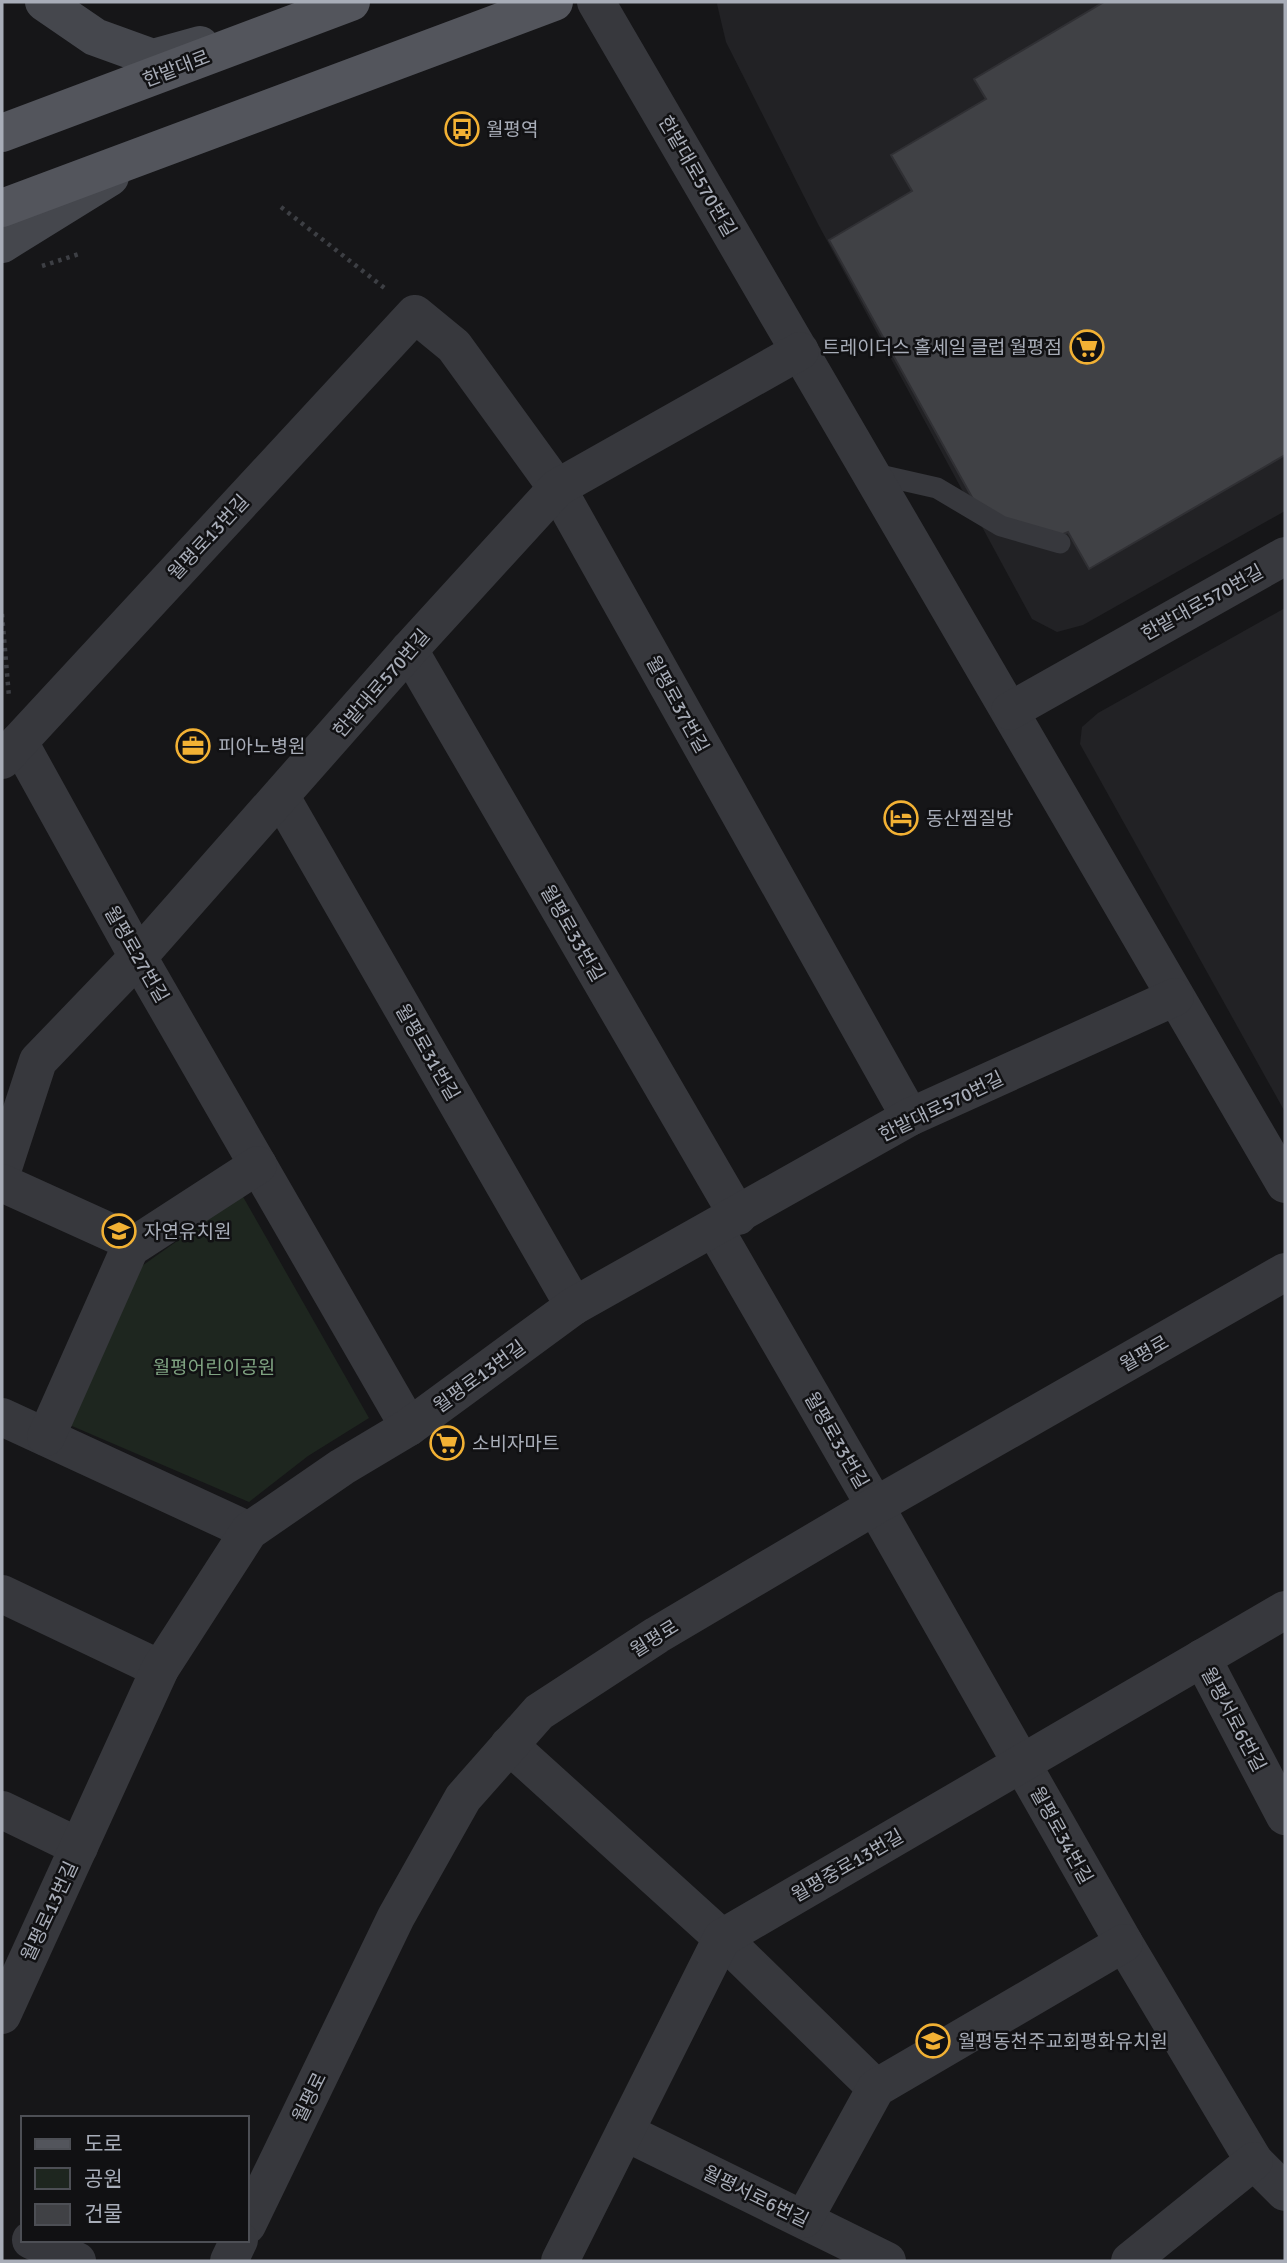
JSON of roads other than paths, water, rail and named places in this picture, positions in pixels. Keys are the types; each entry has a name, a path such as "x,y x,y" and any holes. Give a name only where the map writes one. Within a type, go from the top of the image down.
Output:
{"main road":[{"name":"한밭대로","path":"2,133 351,2"},
{"path":"2,208 554,2"}],"street":[{"path":"44,2 95,37 153,58 307,18"},
{"name":"한밭대로570번길","path":"596,2 1285,1184"},
{"path":"2,244 156,149"},
{"name":"월평로37번길","path":"404,304 454,346 557,488 910,1117"},
{"name":"월평로13번길","path":"10,751 404,304"},
{"name":"한밭대로570번길","path":"2,1171 38,1061 138,957 409,650 557,488 800,351"},
{"name":"한밭대로570번길","path":"1010,711 1285,556"},
{"name":"월평로33번길","path":"409,650 726,1222 875,1506"},
{"name":"월평로27번길","path":"10,751 138,957 409,1427"},
{"name":"월평로31번길","path":"281,797 574,1306"},
{"name":"한밭대로570번길","path":"726,1222 910,1117 1175,997"},
{"path":"46,1437 130,1248 258,1165"},
{"path":"2,1183 121,1237 130,1248"},
{"name":"월평로13번길","path":"2,2014 160,1669 249,1531 342,1467 409,1427 574,1306 726,1222"},
{"name":"월평로","path":"248,2223 396,1917 463,1797 539,1712 657,1635 875,1506 1285,1272"},
{"path":"2,1417 249,1531"},
{"name":"월평로34번길","path":"875,1506 1124,1943 1254,2161 1285,2192"},
{"path":"2,1594 160,1669"},
{"name":"월평중로13번길","path":"722,1938 1285,1610"},
{"name":"월평서로6번길","path":"1202,1658 1285,1816"},
{"path":"509,1745 722,1938 876,2088"},
{"name":"월평로13번길","path":"2,1810 79,1847"},
{"path":"560,2261 722,1938"},
{"path":"804,2219 876,2088 1124,1943"},
{"name":"월평서로6번길","path":"625,2132 887,2261"},
{"path":"1130,2261 1254,2161"},
{"path":"2,2227 21,2235"},
{"path":"35,2242 77,2261"},
{"path":"229,2261 238,2242"}],"lane":[{"path":"871,473 937,488 1001,526 1060,542"}],"place":[{"name":"월평역","path":"462,129"},
{"name":"트레이더스 홀세일 클럽 월평점","path":"1087,347"},
{"name":"피아노병원","path":"193,746"},
{"name":"동산찜질방","path":"901,818"},
{"name":"자연유치원","path":"119,1231"},
{"name":"소비자마트","path":"447,1443"},
{"name":"월평동천주교회평화유치원","path":"933,2041"}],"park label":[{"name":"월평어린이공원","path":"214,1367"}]}
